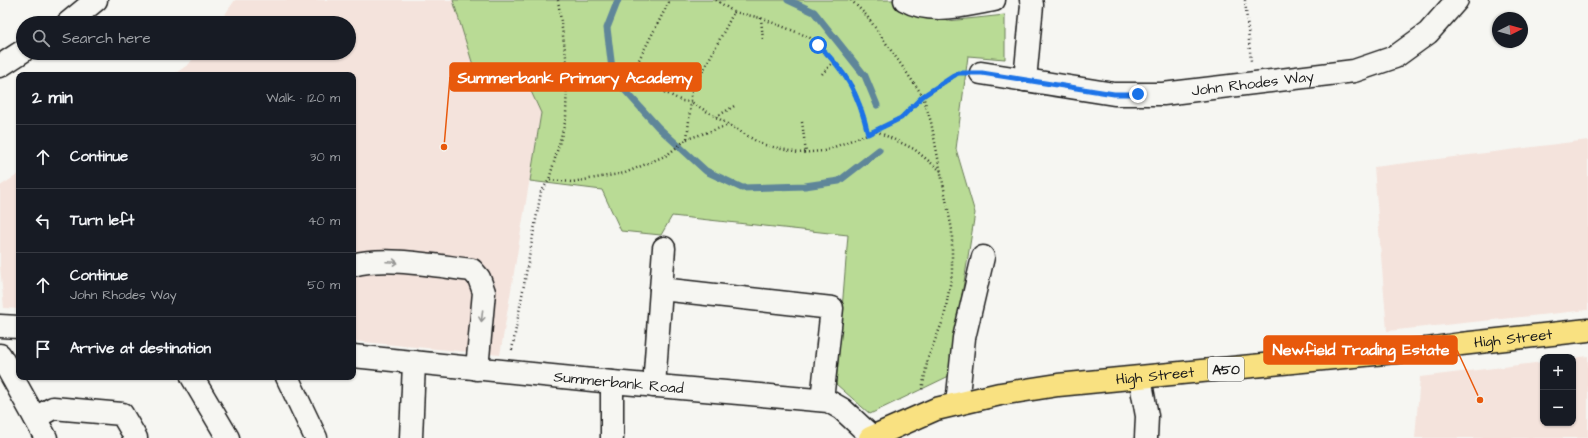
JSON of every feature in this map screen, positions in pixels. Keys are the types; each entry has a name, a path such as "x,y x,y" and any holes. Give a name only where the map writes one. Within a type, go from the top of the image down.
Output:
{"main road":[{"name":"High Street","path":"871,438 936,409 1000,394 1058,385 1426,349 1588,330"}],"street":[{"path":"77,16 96,0"},
{"path":"905,0 911,4 938,8 994,0"},
{"path":"1025,80 1032,5 1031,0"},
{"name":"John Rhodes Way","path":"982,73 1114,94 1163,94 1354,71 1395,57 1428,33 1457,0"},
{"path":"0,66 16,56"},
{"path":"654,386 664,248"},
{"path":"957,404 964,338 983,257"},
{"path":"356,264 364,262 390,262 472,270 479,278 484,292 477,368"},
{"path":"661,289 832,308 822,400"},
{"path":"0,326 16,328"},
{"path":"0,355 46,438"},
{"name":"Summerbank Road","path":"356,356 654,386 822,400 828,401 842,409 871,438"},
{"path":"411,438 414,362"},
{"path":"1140,378 1147,416 1146,438"},
{"path":"194,380 228,438"},
{"path":"288,380 316,438"},
{"path":"612,382 612,438"},
{"path":"35,418 53,408 122,414 136,438"}],"path":[{"path":"508,372 542,192 549,180 566,119 567,64 558,0"},
{"path":"670,0 631,74 682,101 691,102 760,144 798,154 824,151 876,131 901,118 923,96 958,73 982,73"},
{"path":"716,0 734,12 761,18 809,37 834,61 852,86 863,114 868,134"},
{"path":"852,0 867,16 923,96 931,122 952,230 952,274 944,318 928,358 916,417"},
{"path":"1245,0 1253,83"},
{"path":"687,139 691,94 734,12"},
{"path":"761,18 763,40"},
{"path":"822,74 834,61"},
{"path":"716,117 736,104"},
{"path":"802,122 806,153"},
{"path":"549,180 572,182 625,173 667,155 687,139 730,125"},
{"path":"876,131 914,149 941,171"}],"shaded area":[{"path":"235,0 453,0 480,88 529,87 541,113 500,355 356,341 356,72 177,72 189,64 192,60 356,60 356,16 224,16"},
{"path":"1588,140 1588,310 1387,331 1374,167"},
{"path":"16,176 16,309 4,308 0,266 0,186"},
{"path":"1588,356 1588,438 1415,438 1420,377 1540,362 1540,426 1576,426 1576,358"}],"green space":[{"path":"453,0 897,0 948,21 1005,15 1005,59 968,56 956,149 975,213 949,376 870,414 836,384 848,235 672,216 661,235 621,231 602,190 530,181 541,113 529,87 480,88"}],"waterway":[{"path":"618,0 607,28 613,77 658,127 706,171 742,188 805,186 839,181 879,150"},
{"path":"788,0 814,12 865,76 877,105"}],"place":[{"name":"Summerbank Primary Academy","path":"444,147"},
{"name":"Newfield Trading Estate","path":"1480,400"}],"route":[{"path":"818,45 834,61 852,86 863,114 868,134 901,118 923,96 958,73 982,73 1114,94 1138,94"}]}
